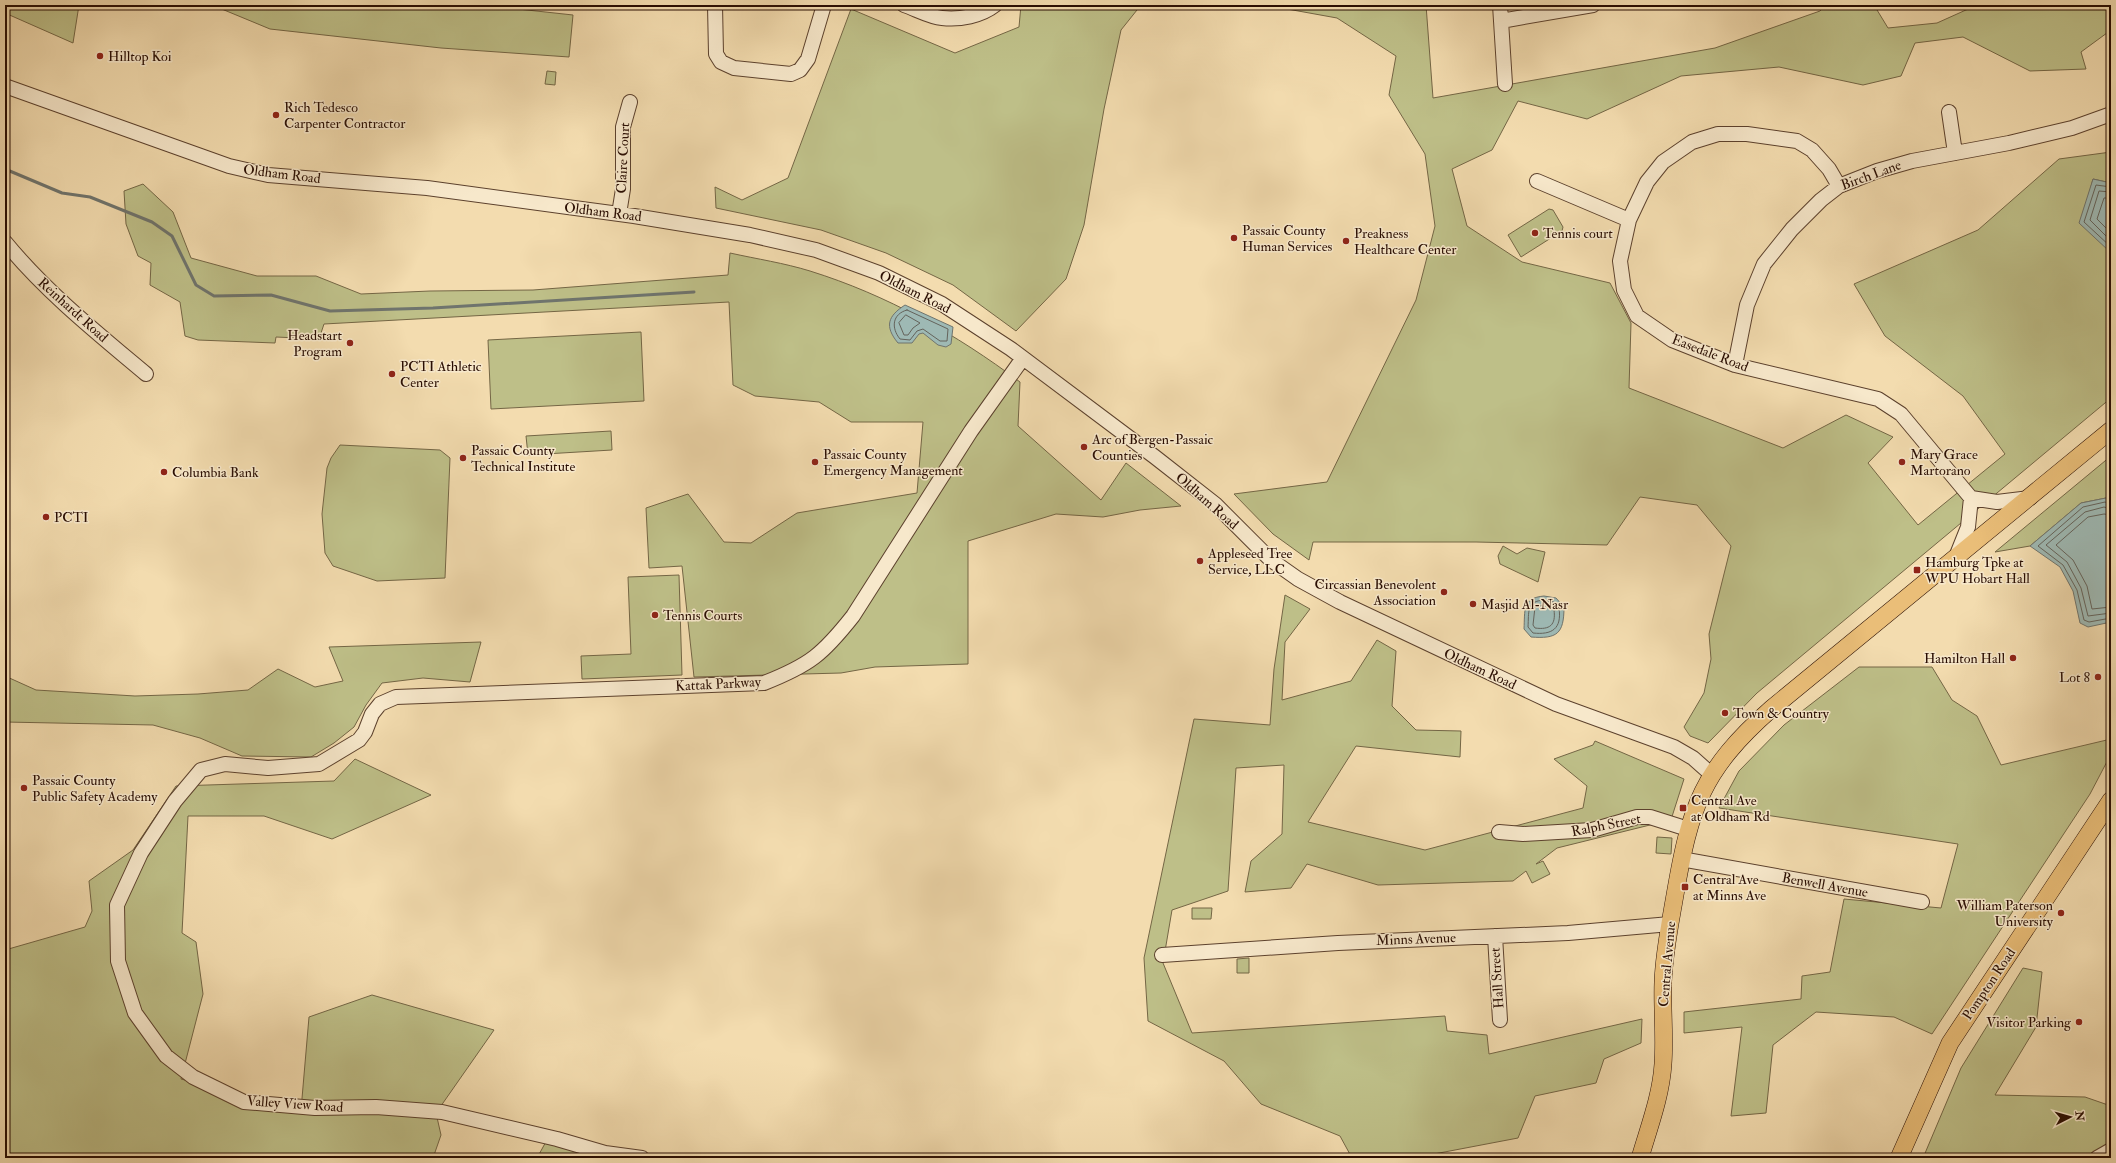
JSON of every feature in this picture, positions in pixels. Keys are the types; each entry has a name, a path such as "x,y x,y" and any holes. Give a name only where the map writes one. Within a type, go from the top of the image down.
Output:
{"main road":[{"name":"Central Avenue","path":"1640,1158 1662,1077 1663,982 1670,924 1681,859 1694,809 1711,774 1730,748 1751,727 2111,430"},
{"name":"Pompton Road","path":"1898,1158 1950,1043 2111,800"}],"street":[{"path":"716,5 716,54 721,62 734,68 791,74 800,70 808,59 824,5"},
{"path":"904,5 941,18 974,16 985,12 995,5"},
{"path":"1500,5 1505,84"},
{"path":"1501,21 1593,5"},
{"name":"Oldham Road","path":"5,86 207,159 248,172 294,178 427,188 619,214 750,235 816,250 878,273 942,304 970,321 1023,358 1155,457 1214,504 1258,549 1292,575 1340,602 1521,688 1579,713 1674,747 1693,758 1711,774"},
{"name":"Claire Court","path":"619,214 623,189 623,127 630,102"},
{"path":"1949,112 1955,153"},
{"name":"Birch Lane","path":"1735,365 1747,305 1764,264 1792,229 1821,200 1838,186 1877,171 1912,161 2009,143 2072,128 2111,114"},
{"name":"Easedale Road","path":"1838,186 1829,169 1812,150 1797,141 1747,134 1718,134 1692,142 1663,162 1647,182 1629,220 1620,261 1624,290 1637,316 1672,340 1735,365 1878,399 1901,414 1971,498"},
{"path":"1537,182 1629,220"},
{"name":"Reinhardt Road","path":"5,242 43,284 75,314 146,374"},
{"name":"Kattak Parkway","path":"365,732 372,714 380,704 396,697 764,683 810,663 831,644 853,616 971,431 1023,358"},
{"path":"1955,559 1968,527 1971,498 1998,502 2030,498"},
{"name":"Valley View Road","path":"365,732 359,740 334,757 313,766 268,768 225,764 200,770 176,801 141,854 117,905 118,961 135,1013 166,1056 193,1077 244,1102 315,1108 376,1107 442,1112 557,1139 604,1153 642,1158"},
{"name":"Ralph Street","path":"1499,832 1523,834 1592,830 1637,816 1650,817 1688,829"},
{"name":"Benwell Avenue","path":"1681,859 1922,902"},
{"name":"Minns Avenue","path":"1162,955 1338,943 1568,933 1670,924"},
{"name":"Hall Street","path":"1495,936 1500,1020"},
{"path":"2097,1158 2111,1150"}],"green space":[{"path":"5,5 79,5 73,43 5,13"},
{"path":"212,5 481,5 573,15 569,57 441,48 270,29"},
{"path":"1021,5 1141,5 1121,30 1104,109 1084,225 1066,279 1016,331 953,285 886,253 821,230 716,208 715,187 742,200 788,178 851,9 955,53 1019,27"},
{"path":"1265,5 1426,5 1433,98 1715,48 1820,11 1826,5 1874,5 1888,28 1937,23 1977,5 2111,5 2111,30 2081,52 2086,69 2030,71 1963,37 1915,43 1901,76 1863,85 1779,67 1681,76 1587,119 1518,101 1492,150 1452,169 1467,226 1522,262 1610,283 1631,323 1629,388 1783,448 1846,415 1893,437 1868,463 1918,525 2005,454 1963,396 1885,336 1854,284 1978,230 2059,159 2111,152 2111,183 2093,179 2089,194 2111,250 2111,398 1757,693 1708,743 1690,736 1684,727 1704,693 1711,659 1709,634 1731,546 1697,505 1640,497 1607,545 1476,542 1313,542 1309,560 1273,534 1234,494 1327,482 1416,300 1435,226 1425,154 1389,95 1396,56 1337,18"},
{"path":"547,71 556,72 555,85 545,84"},
{"path":"143,184 173,212 191,258 257,276 316,276 361,294 430,291 533,290 728,275 730,253 780,263 810,271 866,292 920,318 946,332 996,364 1020,382 1018,426 1101,500 1126,463 1181,506 1140,510 1103,517 1056,514 968,541 968,664 875,667 841,673 694,677 682,566 649,568 646,508 688,494 724,542 751,543 797,513 917,493 923,422 851,422 819,402 755,396 733,385 729,302 324,324 319,339 276,337 275,343 198,340 185,336 180,302 150,285 151,263 138,256 126,224 124,191"},
{"name":"Tennis court","path":"1549,209 1553,210 1563,227 1562,231 1521,257 1508,235"},
{"path":"641,332 644,401 491,409 488,340"},
{"path":"611,431 612,450 528,455 526,436"},
{"path":"340,445 440,450 450,458 445,578 377,581 333,566 325,553 322,514 327,468 331,458"},
{"path":"2111,456 2111,500 2106,498 2081,503 2030,546 1995,552"},
{"path":"1503,546 1517,554 1527,548 1545,552 1538,582 1500,564 1498,556"},
{"name":"Tennis Courts","path":"679,575 682,675 582,679 581,656 631,654 628,577"},
{"path":"1285,595 1310,609 1285,642 1282,700 1351,681 1377,640 1396,651 1392,706 1416,730 1461,731 1460,757 1356,746 1308,822 1425,850 1583,808 1587,786 1554,759 1593,745 1595,741 1684,779 1669,826 1658,823 1557,848 1536,864 1543,861 1550,874 1532,883 1526,871 1513,881 1378,885 1307,864 1291,888 1245,892 1251,861 1282,834 1284,765 1236,768 1228,891 1172,910 1163,963 1192,1033 1445,1016 1447,1031 1487,1035 1489,1054 1642,1019 1641,1043 1604,1059 1596,1083 1535,1096 1518,1138 1413,1158 1352,1158 1340,1136 1261,1104 1224,1061 1148,1021 1144,958 1194,719 1270,725 1274,669"},
{"path":"481,642 470,682 423,678 382,683 366,705 354,727 334,743 311,757 242,756 200,738 153,725 5,722 5,676 36,690 135,696 198,694 248,690 278,669 315,687 343,681 329,647"},
{"path":"1859,667 1932,667 1952,700 1977,716 2001,765 2111,739 2111,754 2090,794 1932,1034 1894,1017 1816,1012 1773,1045 1766,1113 1731,1116 1742,1027 1684,1033 1684,1012 1801,999 1802,976 1830,972 1844,899 1941,908 1958,844 1719,808 1739,771 1784,725"},
{"path":"355,759 431,795 332,839 264,816 188,816 182,933 196,942 203,994 181,1079 301,1110 309,1017 372,995 494,1030 436,1113 441,1135 433,1158 5,1158 5,950 85,927 92,911 89,881 133,850 176,786 334,781"},
{"path":"1657,837 1672,838 1671,854 1656,853"},
{"path":"1192,908 1212,908 1211,919 1192,919"},
{"path":"1249,958 1249,973 1237,973 1237,959"},
{"path":"2023,968 2042,972 2036,1027 1995,1095 2085,1097 2111,1106 2111,1158 1923,1158 1961,1068"},
{"path":"548,1138 622,1158 537,1158"}],"water":[{"path":"2093,179 2111,183 2111,250 2109,251 2079,223"},
{"path":"905,305 953,327 951,344 946,347 938,345 923,333 919,334 912,343 898,343 891,331 890,322 895,313"},
{"path":"2106,498 2111,500 2111,622 2088,627 2080,623 2073,591 2060,567 2030,546 2081,503"},
{"path":"1544,596 1556,598 1564,607 1562,623 1560,629 1553,636 1531,637 1524,629 1526,606 1532,599"}],"waterway":[{"path":"5,169 62,193 90,197 152,222 172,236 196,285 214,296 271,295 330,311 433,308 694,292"}],"place":[{"name":"Hilltop Koi","path":"100,56"},
{"name":"Rich Tedesco Carpenter Contractor","path":"276,115"},
{"name":"Tennis court","path":"1535,233"},
{"name":"Passaic County Human Services","path":"1234,238"},
{"name":"Preakness Healthcare Center","path":"1346,241"},
{"name":"Headstart Program","path":"350,343"},
{"name":"PCTI Athletic Center","path":"392,374"},
{"name":"Arc of Bergen-Passaic Counties","path":"1084,447"},
{"name":"Passaic County Technical Institute","path":"463,458"},
{"name":"Passaic County Emergency Management","path":"815,462"},
{"name":"Mary Grace Martorano","path":"1902,462"},
{"name":"Columbia Bank","path":"164,472"},
{"name":"PCTI","path":"46,517"},
{"name":"Appleseed Tree Service, LLC","path":"1200,561"},
{"name":"Hamburg Tpke at WPU Hobart Hall","path":"1917,570"},
{"name":"Circassian Benevolent Association","path":"1444,592"},
{"name":"Masjid Al-Nasr","path":"1473,604"},
{"name":"Tennis Courts","path":"655,615"},
{"name":"Hamilton Hall","path":"2013,658"},
{"name":"Lot 8","path":"2098,677"},
{"name":"Town & Country","path":"1725,713"},
{"name":"Passaic County Public Safety Academy","path":"24,788"},
{"name":"Central Ave at Oldham Rd","path":"1683,808"},
{"name":"Central Ave at Minns Ave","path":"1685,887"},
{"name":"William Paterson University","path":"2061,913"},
{"name":"Visitor Parking","path":"2079,1022"}]}
